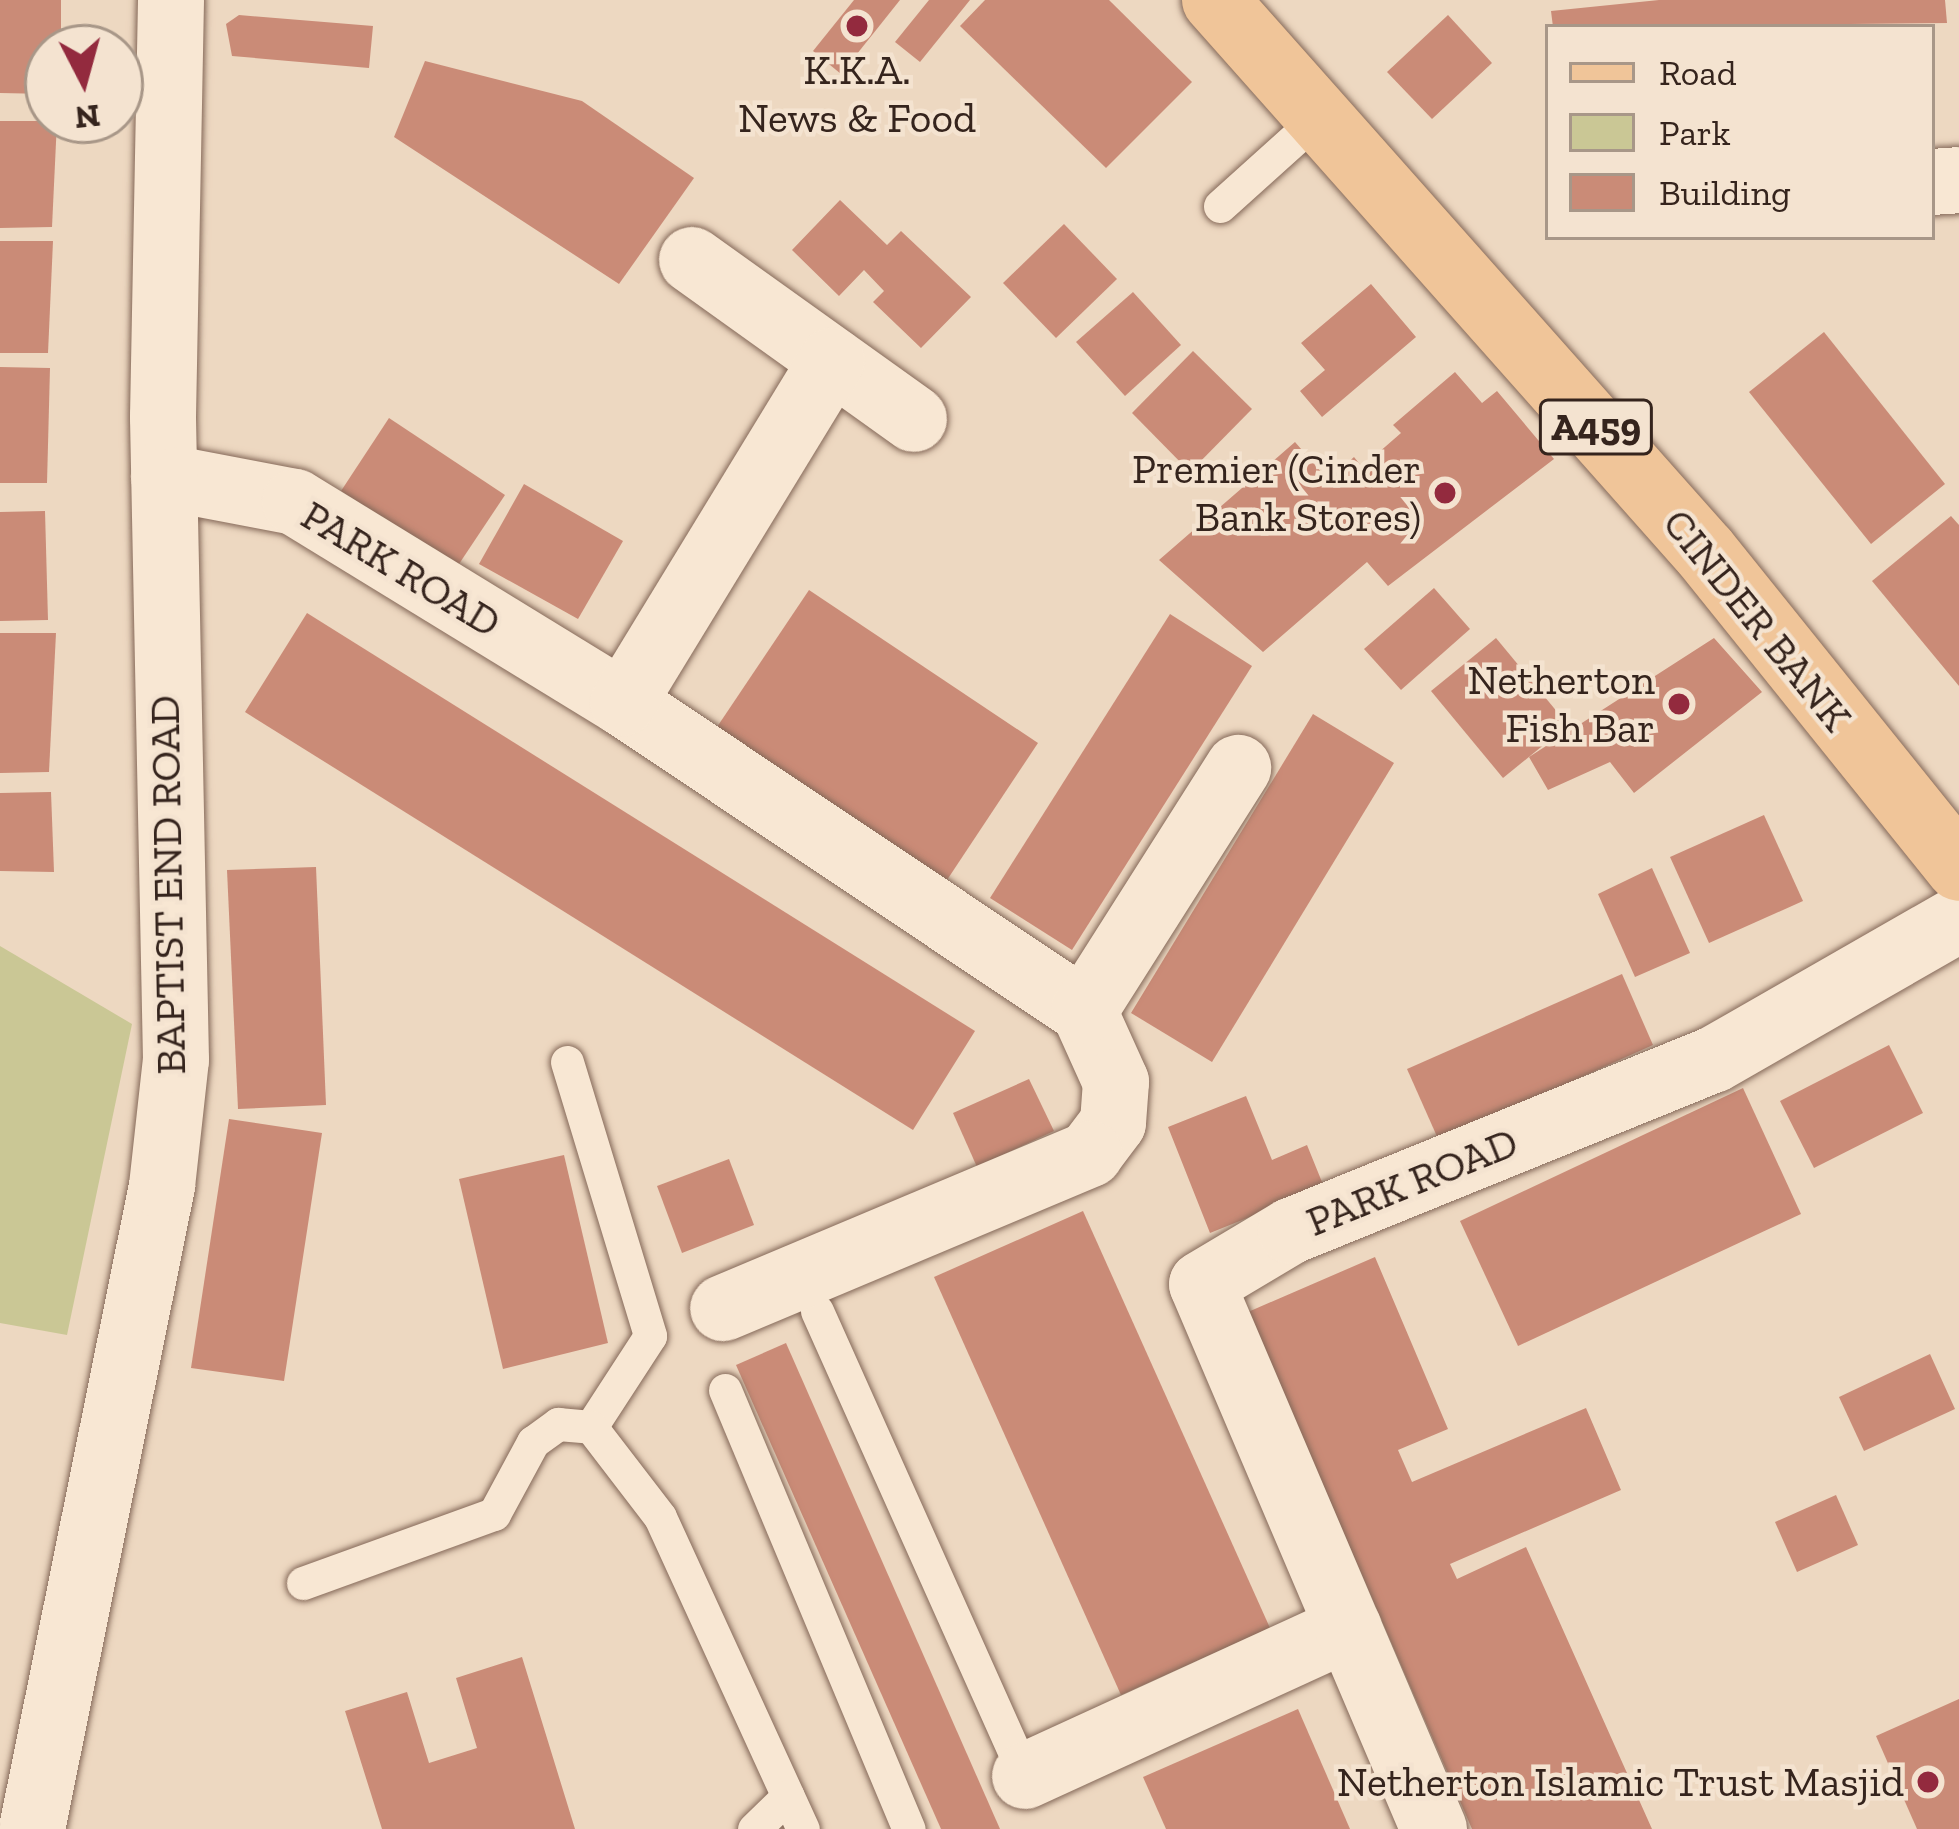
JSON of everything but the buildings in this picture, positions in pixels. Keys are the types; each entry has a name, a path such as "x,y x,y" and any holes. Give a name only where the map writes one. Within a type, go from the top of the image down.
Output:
{"main road":[{"name":"CINDER BANK","path":"1215,0 1705,552 1959,868"}],"street":[{"name":"BAPTIST END ROAD","path":"22,1823 162,1186 176,1060 164,477 171,0"},
{"path":"692,260 914,419"},
{"path":"622,704 832,361"},
{"name":"PARK ROAD","path":"164,477 295,502 622,704 1084,1011"},
{"path":"723,1308 1090,1154 1113,1123 1116,1082 1084,1011 1238,768"},
{"name":"PARK ROAD","path":"1434,1829 1202,1284 1291,1231 1713,1060 1959,919"},
{"path":"1025,1776 1349,1628"}],"lane":[{"path":"1220,206 1321,115"},
{"path":"567,1062 650,1336 591,1426"},
{"path":"817,1311 1025,1776"},
{"path":"725,1390 909,1829"},
{"path":"303,1583 494,1514 533,1442 558,1424 591,1426 660,1517 803,1829"},
{"path":"754,1829 788,1796"}],"green space":[{"path":"0,946 132,1024 67,1335 0,1323"}],"place":[{"name":"K.K.A. News & Food","path":"857,26"},
{"name":"Premier (Cinder Bank Stores)","path":"1445,493"},
{"name":"Netherton Fish Bar","path":"1679,704"},
{"name":"Netherton Islamic Trust Masjid","path":"1928,1782"}]}
